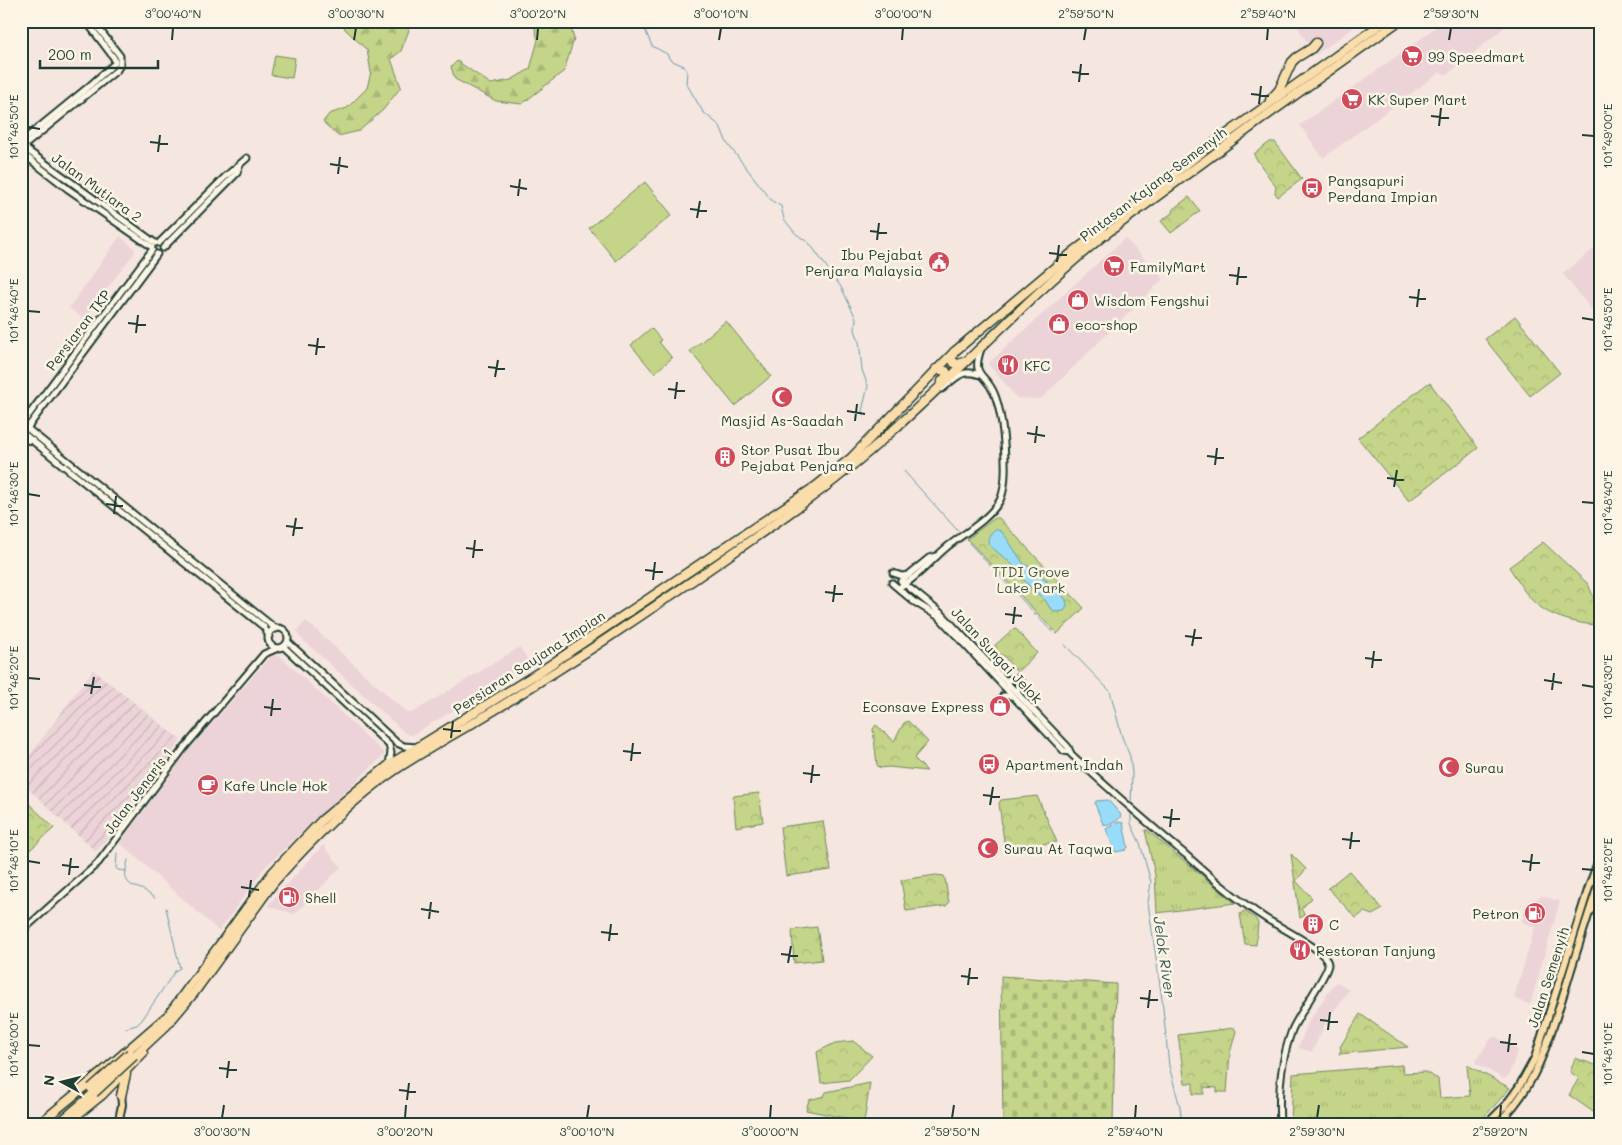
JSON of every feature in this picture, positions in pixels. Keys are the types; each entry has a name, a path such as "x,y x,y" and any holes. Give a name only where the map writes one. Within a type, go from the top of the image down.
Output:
{"highway":[{"name":"Pintasan Kajang-Semenyih","path":"818,488 902,407 954,352 1073,252 1203,151 1385,21"},
{"name":"Pintasan Kajang-Semenyih","path":"800,502 930,397 1076,258 1103,236 1399,21"},
{"path":"1266,106 1279,90 1292,62 1312,48 1316,42"},
{"path":"954,352 952,359 956,364 964,363 972,357"},
{"path":"910,414 947,375 946,371 936,369"},
{"name":"Persiaran Saujana Impian","path":"58,1124 96,1092 124,1056 160,1026 272,874 322,820 389,765 486,705 492,698 522,678 536,674 800,502"},
{"name":"Persiaran Saujana Impian","path":"124,1056 167,1025 194,993 274,882 312,840 364,794 395,770 503,705 614,634 800,502"},
{"path":"66,1124 96,1092 118,1080 167,1025"},
{"path":"39,1124 124,1056 117,1047"},
{"path":"96,1092 119,1096 126,1072"},
{"name":"Persiaran Saujana Impian","path":"45,1124 96,1092"}],"main road":[{"path":"1576,930 1587,901 1598,895 1592,887 1600,856"},
{"name":"Jalan Semenyih","path":"1487,1124 1506,1105 1535,1058 1600,856"},
{"name":"Jalan Semenyih","path":"1496,1124 1517,1101 1534,1074 1547,1045 1588,917 1598,895 1601,876"},
{"path":"118,1124 120,1113 118,1080 124,1056"}],"street":[{"path":"24,149 115,63 114,58 86,21"},
{"path":"24,149 117,70 120,65 120,56 93,21"},
{"name":"Jalan Mutiara 2","path":"24,149 68,188 156,246"},
{"name":"Persiaran TKP","path":"24,429 156,246 187,220 225,177 247,158"},
{"name":"Persiaran TKP","path":"24,429 157,254 162,252 156,246"},
{"path":"908,597 892,583 902,584 992,511 1000,500 1004,489 1006,467 997,404 994,392 980,375 977,362 981,349"},
{"path":"930,397 963,373 970,372 980,375"},
{"path":"34,418 32,430 36,435"},
{"path":"24,429 36,435 276,629 286,632 288,642 396,743 417,747"},
{"path":"24,429 32,440 264,627 273,647 281,648 389,746 391,753 389,765"},
{"path":"21,441 32,440"},
{"path":"893,573 911,576"},
{"path":"911,576 914,592"},
{"path":"902,584 908,597"},
{"name":"Jalan Sungai Jelok","path":"902,584 943,615 1064,751 1070,752 1139,816 1238,899 1320,952 1327,961 1326,973 1303,1008 1293,1029 1285,1054 1280,1096 1280,1124"},
{"name":"Jalan Sungai Jelok","path":"908,597 939,617 1004,682"},
{"path":"264,654 272,631 276,629"},
{"path":"264,654 281,648 288,642"},
{"name":"Jalan Jenaris 1","path":"21,932 98,863 184,748 264,654"},
{"path":"1019,679 1015,695 1002,695 1004,682 1019,679"}],"shaded area":[{"path":"1294,21 1363,21 1315,55"},
{"path":"1443,21 1512,21 1448,74 1439,73 1323,158 1300,125 1414,44"},
{"path":"120,236 134,248 135,252 84,319 69,308"},
{"path":"1125,238 1163,279 1041,399 1017,398 988,364"},
{"path":"1601,243 1601,322 1563,274"},
{"path":"306,621 407,713 412,713 520,647 528,660 485,691 412,735 409,735 299,636 297,631"},
{"path":"279,655 385,754 264,868 219,931 120,843 186,753 270,657"},
{"path":"93,670 181,740 96,852 21,782 21,767"},
{"path":"323,845 341,867 295,914 267,906"},
{"path":"1541,896 1560,901 1530,1005 1514,998 1535,927 1522,922 1526,906"},
{"path":"1338,982 1349,990 1326,1022 1312,1052 1298,1048 1309,1021 1335,983"},
{"path":"1492,1037 1496,1037 1518,1050 1509,1075 1504,1079 1476,1063 1476,1060"}],"green space":[{"path":"342,21 401,21 409,30 401,51 391,59 401,87 383,110 359,131 338,136 323,122 329,114 347,108 367,88 371,72 367,50 345,29"},
{"path":"533,21 569,21 574,39 564,71 522,104 496,101 455,79 451,67 457,61 491,84 511,80 530,69 538,40"},
{"path":"275,55 295,58 292,78 271,75"},
{"path":"1270,142 1275,142 1302,179 1278,197 1275,193 1276,187 1254,154"},
{"path":"645,182 672,215 616,261 589,228"},
{"path":"1189,197 1200,211 1171,233 1161,221"},
{"path":"1515,316 1560,373 1530,396 1485,339"},
{"path":"726,321 771,376 735,406 690,351"},
{"path":"651,328 672,358 654,373 631,345"},
{"path":"1430,383 1478,448 1409,501 1358,438"},
{"name":"TTDI Grove Lake Park","path":"995,518 999,518 1084,608 1057,634 967,539"},
{"path":"1543,542 1588,584 1596,603 1595,625 1561,618 1544,610 1531,599 1519,583 1509,567"},
{"path":"1016,629 1037,653 1017,672 1003,655 998,655 992,648 1012,630"},
{"path":"908,721 928,742 914,758 927,771 889,767 880,768 877,765 873,729 876,725 894,741 904,723"},
{"path":"759,793 763,822 736,827 733,796"},
{"path":"21,796 54,828 21,858"},
{"path":"1037,796 1057,842 1005,849 999,803 1001,800"},
{"path":"823,821 831,870 786,876 780,827"},
{"path":"1145,830 1235,903 1157,913 1155,875"},
{"path":"1291,854 1306,869 1296,881 1312,898 1301,909 1305,915 1300,918"},
{"path":"1349,871 1383,909 1372,915 1364,912 1356,918 1328,888"},
{"path":"936,875 944,876 949,903 946,906 906,911 901,880"},
{"path":"1244,911 1255,918 1258,923 1256,945 1245,944 1240,914"},
{"path":"817,927 822,960 794,963 792,930"},
{"path":"1001,976 1116,984 1113,1124 1003,1124"},
{"path":"1360,1014 1408,1047 1339,1054 1340,1047"},
{"path":"1234,1028 1236,1031 1230,1053 1227,1092 1217,1092 1217,1088 1204,1087 1204,1094 1193,1094 1193,1083 1185,1083 1178,1035"},
{"path":"853,1041 872,1056 849,1080 821,1083 817,1052 835,1043"},
{"path":"1575,1058 1601,1067 1601,1111 1596,1114 1569,1095 1579,1078 1570,1072"},
{"path":"1402,1065 1403,1073 1425,1072 1438,1079 1440,1098 1470,1096 1467,1065 1510,1088 1478,1124 1291,1124 1293,1074"},
{"path":"870,1083 864,1122 806,1110 809,1100 824,1096 826,1092"}],"water":[{"path":"994,530 999,530 1004,534 1023,563 1035,571 1064,597 1067,604 1064,611 1056,612 1050,608 1045,600 1027,584 1014,566 989,545 989,537"},
{"path":"1108,800 1121,815 1111,824 1103,824 1095,804 1096,801"},
{"path":"1119,822 1123,823 1128,847 1126,850 1115,852 1106,829"}],"waterway":[{"path":"637,21 643,25 652,46 667,54 670,60 684,66 687,72 686,83 703,112 720,126 727,143 772,201 781,206 784,219 795,233 810,244 841,287 856,318 855,330 859,341 862,370 868,386 862,411 864,417"},
{"path":"903,470 958,531"},
{"path":"969,543 1052,632"},
{"path":"1065,645 1110,691 1122,737 1130,756 1132,773 1131,805"},
{"name":"Jelok River","path":"1131,812 1131,824 1140,843 1151,882 1148,903 1162,999 1169,1066 1180,1107 1182,1124"},
{"path":"117,853 116,868 126,871"},
{"path":"128,860 126,871 128,882 155,898"},
{"path":"126,1028 137,1025 142,1020 175,971 180,968 166,908"}],"place":[{"name":"99 Speedmart","path":"1412,56"},
{"name":"KK Super Mart","path":"1352,99"},
{"name":"Pangsapuri Perdana Impian","path":"1312,188"},
{"name":"Ibu Pejabat Penjara Malaysia","path":"939,262"},
{"name":"FamilyMart","path":"1114,266"},
{"name":"Wisdom Fengshui","path":"1078,300"},
{"name":"eco-shop","path":"1059,324"},
{"name":"KFC","path":"1008,365"},
{"name":"Masjid As-Saadah","path":"782,397"},
{"name":"Stor Pusat Ibu Pejabat Penjara","path":"725,457"},
{"name":"Econsave Express","path":"1000,706"},
{"name":"Apartment Indah","path":"989,764"},
{"name":"Surau","path":"1449,767"},
{"name":"Kafe Uncle Hok","path":"208,785"},
{"name":"Surau At Taqwa","path":"988,848"},
{"name":"Shell","path":"289,897"},
{"name":"Petron","path":"1535,913"},
{"name":"C","path":"1313,924"},
{"name":"Restoran Tanjung","path":"1300,950"}]}
